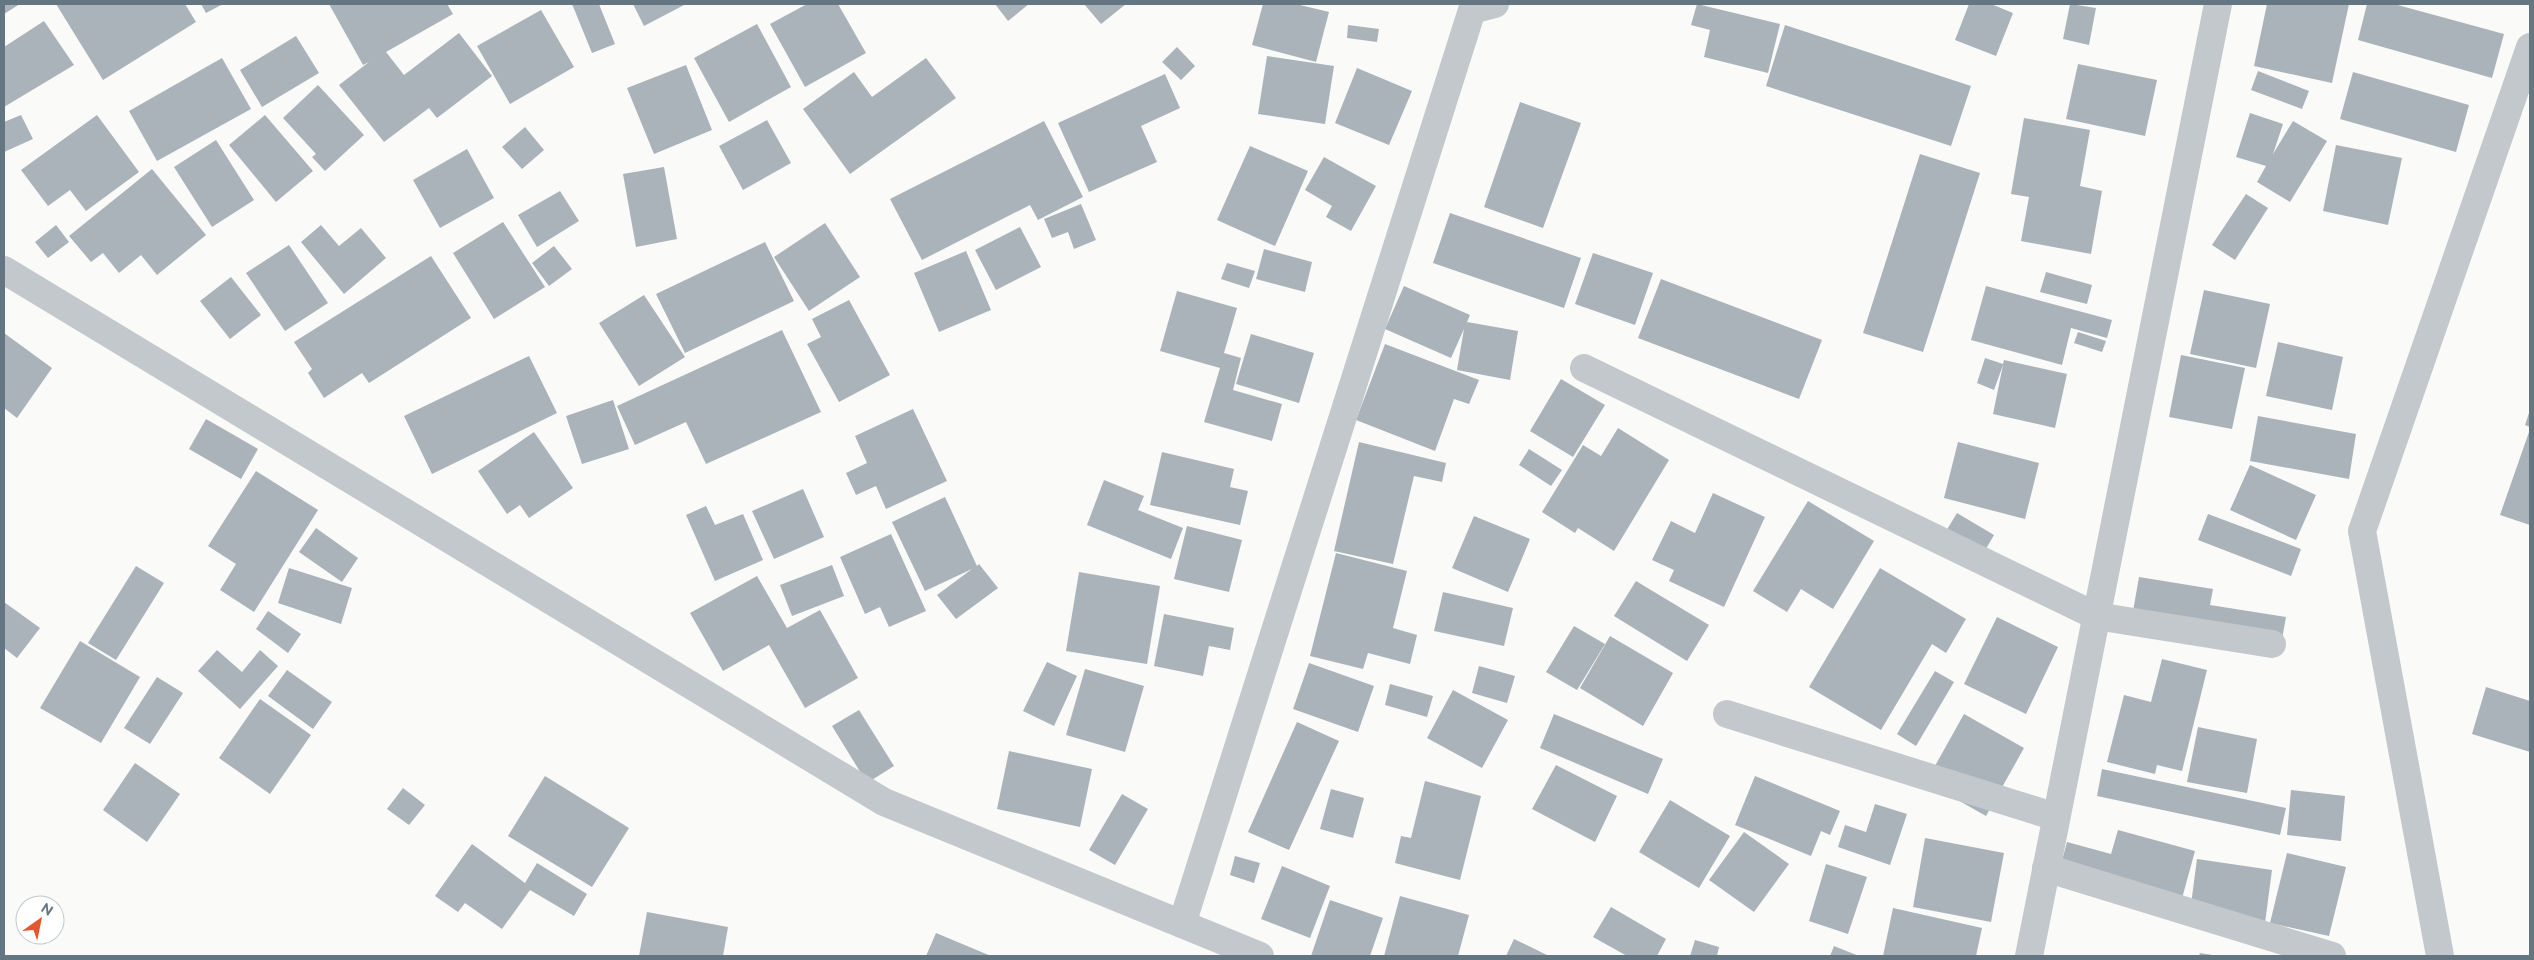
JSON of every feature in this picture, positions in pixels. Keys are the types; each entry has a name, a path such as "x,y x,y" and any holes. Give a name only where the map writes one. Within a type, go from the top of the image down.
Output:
{"street":[{"path":"1182,924 1472,10 1495,4"},
{"path":"2029,956 2218,4"},
{"path":"2440,956 2362,531 2530,47"},
{"path":"4,270 884,802 1260,956"},
{"path":"1584,368 2096,616 2272,644"},
{"path":"1727,714 2056,818"},
{"path":"2046,868 2332,956"}],"building":[{"path":"4,4 20,4 4,14"},
{"path":"56,4 185,4 196,22 103,80"},
{"path":"201,4 223,4 206,13"},
{"path":"329,4 447,4 453,14 386,52 404,75 459,33 492,76 437,118 429,108 384,142 339,85 369,62 363,65"},
{"path":"572,4 599,4 615,44 592,53"},
{"path":"633,4 686,4 644,26"},
{"path":"807,4 838,4 866,53 805,87 770,24"},
{"path":"995,4 1029,4 1008,21"},
{"path":"1084,4 1126,4 1101,24"},
{"path":"1263,4 1296,4 1329,12 1316,62 1252,45"},
{"path":"1697,4 1780,24 1768,73 1704,57 1710,30 1691,25"},
{"path":"1969,4 1991,4 2013,13 1996,56 1955,40"},
{"path":"2070,4 2096,8 2089,45 2063,39"},
{"path":"2267,4 2349,4 2332,83 2254,66"},
{"path":"2367,4 2394,4 2504,34 2492,78 2358,40"},
{"path":"541,10 574,67 510,104 477,46"},
{"path":"44,21 74,65 4,107 4,47"},
{"path":"757,24 791,87 729,122 694,58"},
{"path":"1348,25 1379,29 1377,42 1347,38"},
{"path":"1785,25 1971,86 1951,146 1766,86"},
{"path":"296,36 319,73 262,107 240,70"},
{"path":"1177,47 1195,66 1181,80 1162,62"},
{"path":"1267,56 1334,66 1325,124 1258,114"},
{"path":"222,58 251,109 157,161 129,111"},
{"path":"926,58 956,98 850,174 803,109 854,72 872,97"},
{"path":"2078,64 2157,80 2145,136 2066,119"},
{"path":"686,65 712,130 654,154 627,88"},
{"path":"1357,68 1412,91 1389,145 1335,123"},
{"path":"2258,71 2309,91 2302,109 2251,90"},
{"path":"2353,72 2469,105 2456,152 2340,119"},
{"path":"1165,74 1180,108 1141,126 1157,162 1089,192 1058,123"},
{"path":"318,85 364,135 325,171 312,157 316,154 283,118"},
{"path":"1520,102 1581,123 1543,228 1484,207"},
{"path":"2250,113 2283,124 2273,154 2293,121 2327,141 2290,202 2257,182 2266,166 2236,157"},
{"path":"21,115 33,139 4,152 4,122"},
{"path":"97,115 139,172 86,211 70,190 48,206 21,170"},
{"path":"265,115 313,171 276,202 229,145"},
{"path":"2024,118 2090,130 2080,186 2102,191 2091,254 2021,241 2029,197 2011,194"},
{"path":"767,120 791,163 743,190 719,146"},
{"path":"1044,121 1083,197 1038,220 1030,205 922,260 890,199"},
{"path":"525,127 544,150 522,169 502,147"},
{"path":"216,140 254,200 212,227 174,167"},
{"path":"2336,145 2402,158 2388,225 2323,211"},
{"path":"1250,146 1308,171 1275,246 1217,220"},
{"path":"467,149 494,198 440,228 413,180"},
{"path":"1920,154 1980,173 1923,352 1863,333"},
{"path":"1324,157 1376,186 1351,231 1326,217 1332,206 1305,190"},
{"path":"664,167 677,239 636,247 623,174"},
{"path":"152,169 206,235 157,275 141,255 119,273 103,253 91,262 69,236"},
{"path":"560,191 579,221 537,247 518,215"},
{"path":"2246,194 2268,208 2235,260 2212,245"},
{"path":"1081,204 1096,240 1074,249 1068,232 1052,238 1044,219"},
{"path":"1450,213 1581,258 1564,308 1433,263"},
{"path":"503,222 545,287 494,319 453,253"},
{"path":"825,223 860,277 809,311 774,257"},
{"path":"56,225 69,242 48,258 35,242"},
{"path":"321,225 339,246 361,228 386,258 344,294 301,242"},
{"path":"1020,227 1041,267 996,290 975,250"},
{"path":"765,242 794,301 685,353 656,294"},
{"path":"289,245 328,303 285,331 246,273"},
{"path":"554,246 572,269 549,286 532,263"},
{"path":"1264,249 1312,262 1305,292 1256,279"},
{"path":"966,251 991,310 939,332 914,273"},
{"path":"1593,253 1653,273 1635,325 1575,304"},
{"path":"431,256 471,318 369,383 362,373 324,398 308,373 312,369 294,342"},
{"path":"1227,263 1255,271 1249,288 1221,279"},
{"path":"2046,272 2092,285 2087,304 2040,292"},
{"path":"231,277 261,315 230,339 200,301"},
{"path":"1661,279 1822,340 1799,399 1638,338"},
{"path":"1404,286 1470,315 1467,322 1518,331 1510,380 1457,370 1464,329 1451,358 1385,329"},
{"path":"1986,286 2112,320 2107,338 2071,328 2062,365 1971,340"},
{"path":"2204,290 2270,304 2256,368 2190,354"},
{"path":"1177,291 1237,308 1224,353 1241,358 1233,390 1282,404 1272,441 1204,422 1220,368 1160,351"},
{"path":"644,295 685,357 639,386 599,323"},
{"path":"849,300 890,375 839,402 807,344 821,337 812,319"},
{"path":"782,330 821,412 706,464 686,422 635,445 617,406"},
{"path":"2078,332 2106,341 2102,352 2074,343"},
{"path":"4,333 52,368 17,418 4,408"},
{"path":"1251,334 1314,353 1299,403 1236,384"},
{"path":"2278,342 2343,357 2332,410 2266,396"},
{"path":"1385,344 1479,380 1469,404 1454,399 1435,451 1356,420"},
{"path":"2181,355 2245,368 2232,429 2169,417"},
{"path":"529,356 557,413 432,474 404,416"},
{"path":"1985,358 2003,364 2004,360 2067,374 2055,428 1993,414 2003,365 1994,390 1977,383"},
{"path":"1561,379 1605,405 1573,457 1530,431"},
{"path":"613,400 629,449 582,464 566,416"},
{"path":"913,409 947,481 886,509 876,486 856,495 846,473 867,463 855,436"},
{"path":"2530,410 2530,427 2525,425"},
{"path":"2258,416 2356,434 2349,479 2250,461"},
{"path":"206,419 258,449 241,479 189,449"},
{"path":"1618,428 1669,460 1614,551 1578,528 1575,533 1542,512 1583,445 1601,456"},
{"path":"534,432 573,488 529,518 520,505 507,514 478,471"},
{"path":"2530,432 2530,525 2500,515"},
{"path":"1359,442 1446,463 1442,482 1414,476 1393,564 1334,551"},
{"path":"1958,442 2039,463 2025,519 1944,498"},
{"path":"1529,449 1562,470 1551,486 1519,465"},
{"path":"1162,452 1234,469 1230,487 1248,491 1240,525 1150,505"},
{"path":"2250,465 2316,495 2296,540 2230,510"},
{"path":"256,471 318,510 254,612 220,590 236,564 208,546"},
{"path":"1104,480 1144,496 1138,510 1183,528 1171,559 1087,525"},
{"path":"803,489 824,537 774,559 752,511"},
{"path":"1713,493 1765,517 1724,607 1669,581 1674,570 1652,560 1671,521 1695,533"},
{"path":"945,497 977,566 979,564 998,588 956,619 937,595 972,569 925,591 892,522"},
{"path":"1808,501 1874,541 1833,609 1801,589 1787,612 1753,591"},
{"path":"706,506 715,525 743,514 763,560 715,581 686,515"},
{"path":"1957,513 1994,535 1977,564 1940,541"},
{"path":"2208,514 2301,549 2291,576 2198,540"},
{"path":"1474,516 1530,539 1508,592 1452,568"},
{"path":"1187,526 1242,540 1229,592 1174,579"},
{"path":"316,528 358,558 342,582 299,552"},
{"path":"891,534 926,611 889,627 880,607 865,614 840,557"},
{"path":"1336,553 1407,571 1393,628 1417,635 1410,664 1368,653 1363,669 1310,656"},
{"path":"832,565 844,596 792,616 780,585"},
{"path":"136,566 164,583 116,660 88,643"},
{"path":"289,568 352,588 341,624 278,603"},
{"path":"1880,568 1966,619 1946,653 1932,644 1881,730 1809,687"},
{"path":"1079,572 1160,586 1147,664 1066,651"},
{"path":"757,576 787,628 820,610 858,678 805,708 769,645 723,671 690,613"},
{"path":"2139,577 2213,589 2210,605 2286,617 2281,645 2129,634"},
{"path":"1636,581 1709,625 1687,661 1614,616"},
{"path":"1443,592 1513,608 1504,646 1434,631"},
{"path":"4,602 40,628 17,658 4,648"},
{"path":"268,611 301,634 288,653 256,629"},
{"path":"1164,614 1234,628 1230,650 1209,646 1203,676 1154,666"},
{"path":"1997,617 2058,647 2026,714 1964,684"},
{"path":"1574,626 1605,644 1577,690 1546,672"},
{"path":"1610,636 1673,673 1643,726 1580,688"},
{"path":"80,641 140,677 101,743 40,708"},
{"path":"217,650 242,672 260,650 278,666 240,709 198,671"},
{"path":"2162,659 2207,670 2182,771 2157,765 2155,774 2107,762 2124,695 2151,702"},
{"path":"1047,662 1077,676 1054,726 1023,711"},
{"path":"1309,663 1374,686 1358,732 1293,709"},
{"path":"1479,666 1515,676 1507,703 1472,693"},
{"path":"1085,669 1144,686 1125,752 1066,735"},
{"path":"287,670 332,702 313,729 268,696"},
{"path":"1935,671 1954,682 1916,746 1897,734"},
{"path":"157,677 183,693 150,744 124,728"},
{"path":"1390,684 1433,696 1427,717 1385,705"},
{"path":"2486,687 2530,701 2530,752 2472,734"},
{"path":"1453,690 1508,720 1482,768 1427,738"},
{"path":"260,699 311,735 270,794 219,758"},
{"path":"859,710 894,766 867,783 832,726"},
{"path":"1554,714 1663,759 1648,794 1540,748"},
{"path":"1964,714 2024,748 1986,816 1926,782"},
{"path":"1297,722 1339,741 1289,850 1248,832"},
{"path":"2198,727 2257,739 2247,793 2187,782"},
{"path":"1009,751 1092,769 1080,827 997,809"},
{"path":"135,763 180,794 147,842 103,810"},
{"path":"1556,765 1617,796 1595,842 1532,809"},
{"path":"2102,769 2286,808 2280,835 2097,796"},
{"path":"545,776 629,828 592,887 508,836"},
{"path":"1755,776 1840,811 1830,835 1821,831 1811,856 1735,825"},
{"path":"1425,781 1481,796 1460,880 1395,863 1401,836 1411,838"},
{"path":"403,788 425,805 409,825 387,809"},
{"path":"1331,789 1364,798 1353,838 1320,829"},
{"path":"2291,790 2345,796 2341,841 2287,835"},
{"path":"1122,794 1148,809 1115,865 1089,850"},
{"path":"1670,800 1730,836 1699,888 1639,852"},
{"path":"1875,804 1907,814 1890,865 1838,847 1845,825 1866,832"},
{"path":"2118,830 2195,851 2178,913 2057,879 2067,842 2111,854"},
{"path":"1744,832 1789,864 1754,912 1709,880"},
{"path":"1925,838 2004,853 1991,922 1913,907"},
{"path":"472,844 525,883 537,863 587,894 574,916 530,890 502,929 465,903 458,912 435,896"},
{"path":"2287,853 2346,867 2329,936 2270,923"},
{"path":"1235,856 1260,863 1254,883 1230,875"},
{"path":"2197,859 2272,870 2265,923 2190,912"},
{"path":"1826,864 1867,877 1848,934 1809,921"},
{"path":"1282,866 1330,886 1310,938 1261,919"},
{"path":"1400,896 1469,915 1458,956 1384,956"},
{"path":"1330,900 1383,918 1370,956 1311,956"},
{"path":"1611,907 1666,939 1657,956 1627,956 1593,937"},
{"path":"1893,908 1982,928 1976,956 1883,956"},
{"path":"647,912 728,927 723,956 639,956"},
{"path":"936,933 991,956 926,956"},
{"path":"1514,939 1549,956 1506,956"},
{"path":"1695,940 1719,947 1717,956 1690,956"},
{"path":"1834,946 1859,956 1830,956"},
{"path":"2200,953 2212,955 2212,956 2199,956"}]}
